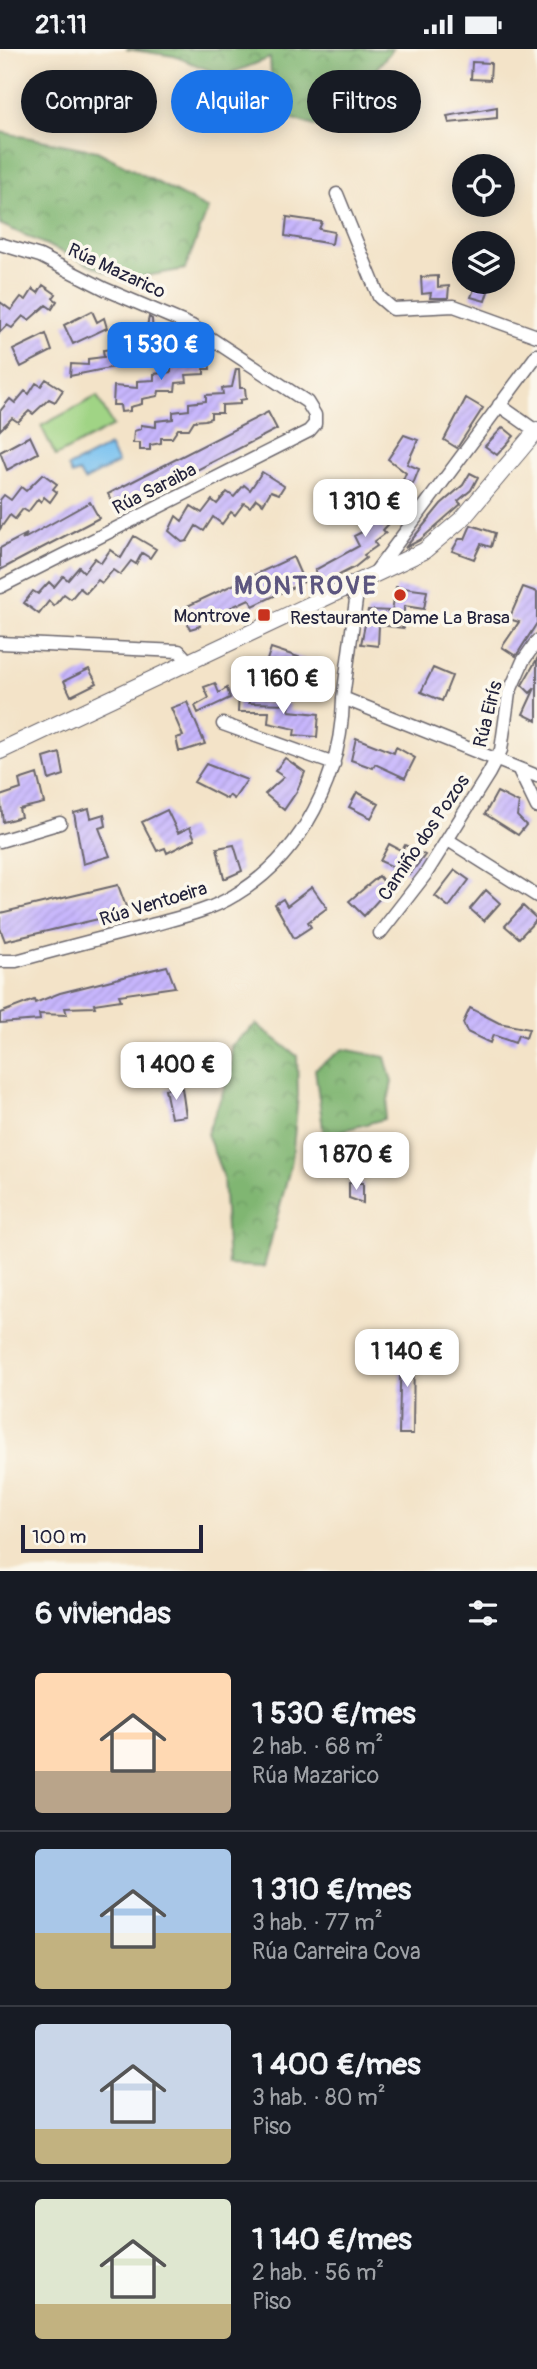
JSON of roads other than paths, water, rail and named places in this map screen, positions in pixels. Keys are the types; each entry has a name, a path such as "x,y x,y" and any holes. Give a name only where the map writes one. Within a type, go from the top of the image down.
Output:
{"street":[{"path":"337,194 379,297 393,309 454,306 537,336"},
{"name":"Rúa Mazarico","path":"0,244 40,256 105,289 192,326 307,402 315,415"},
{"path":"371,578 537,355"},
{"path":"0,751 424,551 463,518 537,431 499,405"},
{"name":"Rúa Saraiba","path":"0,587 309,431 315,424 315,415"},
{"name":"Rúa Ventoeira","path":"0,961 16,961 204,911 236,894 272,866 306,825 334,764 356,600 350,588"},
{"name":"Rúa Eirís","path":"495,760 500,750 509,693 523,661 537,641"},
{"path":"0,643 179,651 189,662"},
{"path":"343,698 537,776"},
{"path":"223,724 334,764"},
{"name":"Camiño dos Pozos","path":"380,933 448,840 495,760"},
{"path":"519,770 537,807"},
{"path":"0,841 60,823"},
{"path":"448,840 537,896"}],"water":[{"path":"109,446 118,463 84,481 79,472 72,475 68,467"}],"place":[{"name":"Restaurante Dame La Brasa","path":"400,595"},
{"name":"Montrove","path":"264,615"}],"district":[{"name":"MONTROVE","path":"306,585"}]}
